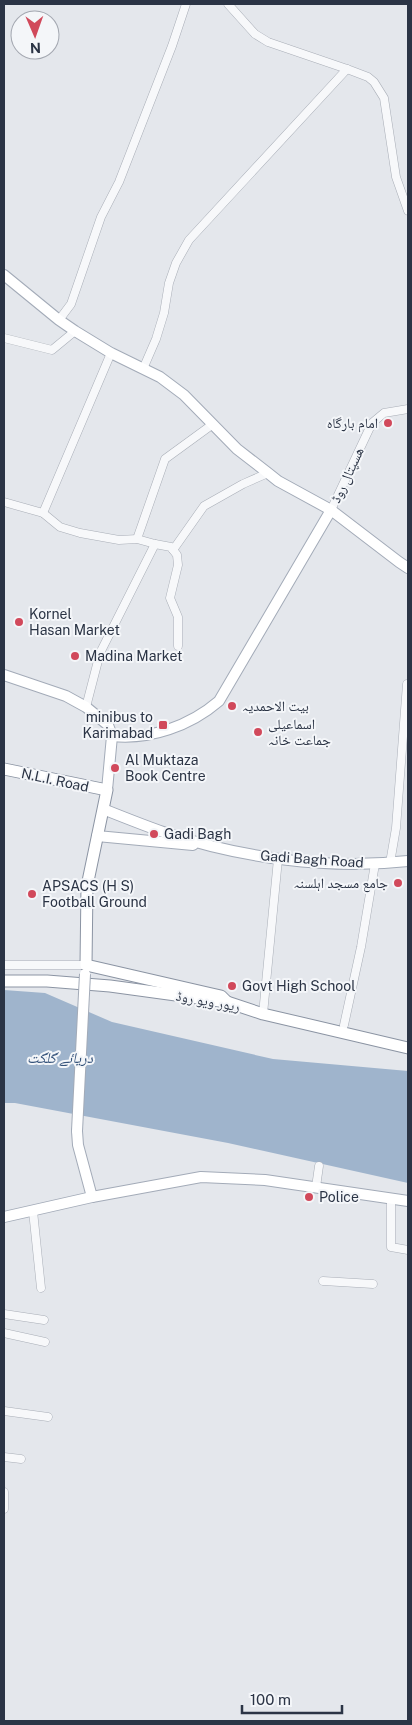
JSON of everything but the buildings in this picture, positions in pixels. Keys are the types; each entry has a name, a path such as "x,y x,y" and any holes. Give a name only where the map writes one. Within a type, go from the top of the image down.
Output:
{"highway":[{"name":"N.L.I. Road","path":"4,769 107,790"},
{"path":"107,790 86,899 86,970 221,996 227,1002"},
{"name":"ریور ویو روڈ","path":"4,981 47,981 110,986 227,1002 263,1014 408,1048"}],"main road":[{"path":"4,275 75,331 111,353 160,377 184,395 236,449 278,481 332,510 408,568"},
{"path":"112,736 140,737 154,734 178,726 196,717 218,701 332,510"},
{"path":"4,675 57,692 86,707 108,725 112,736 107,790"},
{"name":"Gadi Bagh Road","path":"103,809 163,837"},
{"name":"Gadi Bagh Road","path":"97,836 163,837 278,859 374,864 408,861"},
{"path":"86,970 77,1131 78,1145 92,1197"},
{"path":"4,1217 92,1197 201,1177 237,1177 408,1201"}],"street":[{"path":"59,320 71,304 101,217 119,182 172,46 186,4"},
{"path":"228,4 255,34 268,42 347,69 368,77 374,82 384,98 396,176 408,210"},
{"path":"143,368 156,339 164,313 169,283 176,263 189,240 347,69"},
{"path":"4,338 52,350 75,331"},
{"path":"43,513 111,353"},
{"name":"ھسپتال روڈ","path":"332,510 372,423 384,413 408,409"},
{"path":"137,539 165,458 213,424"},
{"path":"173,550 204,506 243,484 268,473"},
{"path":"4,502 43,513 60,527 80,533 119,540 137,539 171,547 177,556 178,565 170,598 178,617 178,646"},
{"path":"86,707 100,654 155,544"},
{"path":"390,863 396,828 407,684"},
{"path":"263,1014 278,859"},
{"path":"344,1025 361,947 374,864"},
{"path":"4,965 86,970"},
{"path":"316,1187 319,1166"},
{"path":"391,1198 391,1247 408,1250"},
{"path":"33,1211 41,1288"},
{"path":"323,1281 373,1284"},
{"path":"4,1314 44,1320"},
{"path":"4,1333 45,1342"},
{"path":"4,1411 48,1417"},
{"path":"4,1457 21,1459"},
{"path":"4,1492 4,1509"}],"water":[{"name":"دریائے گلگت","path":"4,990 45,993 112,1022 273,1059 408,1071 408,1183 228,1143 15,1103 4,1103"}],"place":[{"name":"امام بارگاہ","path":"388,423"},
{"name":"Kornel Hasan Market","path":"19,622"},
{"name":"Madina Market","path":"75,656"},
{"name":"بیت الاحمدیہ","path":"232,706"},
{"name":"minibus to Karimabad","path":"163,725"},
{"name":"اسماعیلی جماعت خانہ","path":"258,732"},
{"name":"Al Muktaza Book Centre","path":"115,768"},
{"name":"Gadi Bagh","path":"154,834"},
{"name":"جامع مسجد اہلسنہ","path":"398,883"},
{"name":"APSACS (H S) Football Ground","path":"32,894"},
{"name":"Govt High School","path":"232,986"},
{"name":"Police","path":"309,1197"}]}
